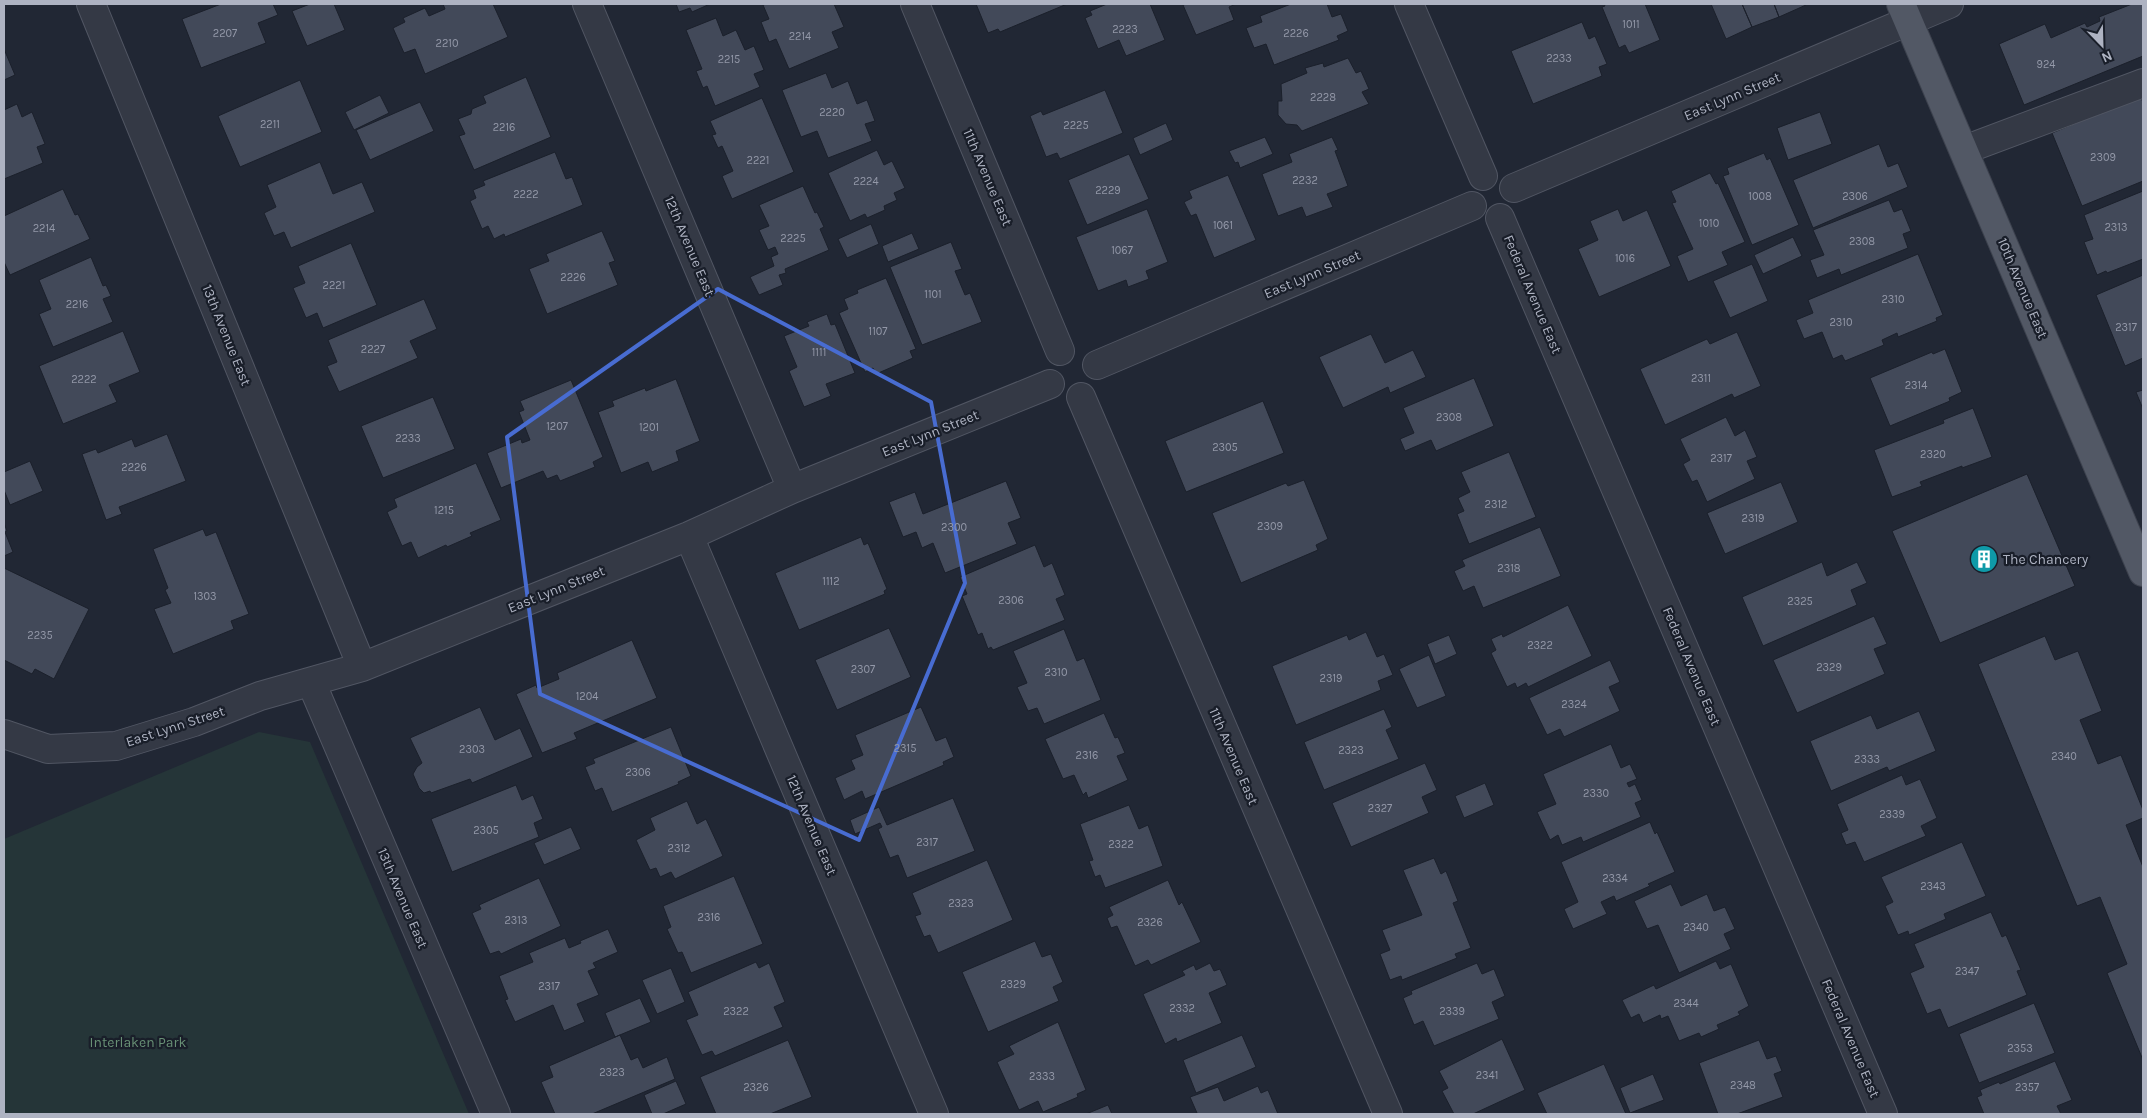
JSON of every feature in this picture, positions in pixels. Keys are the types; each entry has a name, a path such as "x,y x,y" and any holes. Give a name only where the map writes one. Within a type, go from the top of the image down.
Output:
{"main road":[{"name":"10th Avenue East","path":"1905,12 2143,572"}],"street":[{"name":"13th Avenue East","path":"91,4 362,667"},
{"name":"12th Avenue East","path":"587,4 792,489"},
{"name":"11th Avenue East","path":"915,4 1060,351"},
{"path":"1409,4 1483,176"},
{"name":"East Lynn Street","path":"1514,188 1905,12 1949,4"},
{"path":"1964,150 2143,83"},
{"path":"1498,174 1505,177 1514,188 1514,205 1505,216 1500,218 1484,218 1478,214 1470,201 1472,187 1483,176 1498,174"},
{"name":"East Lynn Street","path":"1097,365 1472,206"},
{"name":"Federal Avenue East","path":"1500,218 1883,1114"},
{"path":"1074,347 1082,349 1088,353 1097,365 1098,375 1096,382 1091,390 1081,397 1068,398 1060,394 1050,384 1047,373 1048,364 1052,357 1060,351 1074,347"},
{"name":"East Lynn Street","path":"4,734 48,749 116,746 194,722 260,696 362,667 689,536 792,489 1050,384"},
{"name":"11th Avenue East","path":"1081,397 1388,1114"},
{"name":"12th Avenue East","path":"689,536 934,1114"},
{"name":"13th Avenue East","path":"311,682 496,1114"}],"highlighted area":[{"path":"718,289 931,402 965,583 859,840 540,694 507,437"}],"green space":[{"name":"Interlaken Park","path":"259,732 310,742 469,1114 4,1114 4,839"}],"building":[{"path":"221,4 273,4 278,15 258,23 266,43 201,68 182,19"},
{"path":"310,4 334,4 345,30 307,46 292,11"},
{"path":"443,4 493,4 508,37 425,74 415,49 404,53 393,28 405,22 403,18 425,8 429,16 445,9"},
{"path":"676,4 710,4 692,12 690,8 679,12"},
{"path":"834,4 844,27 832,32 839,48 789,69 776,39 769,42 761,22 769,19 763,5"},
{"path":"976,4 1067,4 1000,32 998,29 988,33"},
{"path":"1107,4 1150,4 1165,40 1126,56 1119,40 1098,49 1085,18 1092,15 1090,11"},
{"path":"1236,4 1229,7 1234,20 1196,35 1183,5"},
{"path":"1291,4 1327,4 1332,17 1341,14 1348,31 1337,36 1339,40 1274,65 1266,44 1254,48 1246,28 1262,22 1260,16"},
{"path":"1604,4 1645,4 1660,40 1629,53 1625,45 1619,48 1602,7 1605,6"},
{"path":"1711,4 1742,4 1752,27 1726,39"},
{"path":"1742,4 1774,4 1779,17 1752,27"},
{"path":"1774,4 1805,4 1806,5 1779,17"},
{"path":"2132,4 2143,4 2143,56 2024,105 1999,44 2045,24 2051,38 2085,23 2087,27 2100,21 2099,17"},
{"path":"716,18 723,36 736,30 745,50 754,46 764,70 754,74 760,87 715,106 707,86 703,88 696,71 702,69 686,30"},
{"path":"1582,22 1589,39 1595,36 1607,64 1599,67 1602,76 1533,104 1511,51"},
{"path":"4,49 15,75 4,80"},
{"path":"1348,58 1356,73 1361,71 1369,89 1362,92 1369,104 1302,131 1297,125 1286,124 1278,115 1278,101 1282,101 1281,84 1307,73 1305,68 1323,63 1324,67"},
{"path":"826,73 832,88 848,81 857,104 867,100 875,121 865,124 872,141 828,158 817,131 801,137 782,90"},
{"path":"526,77 551,137 474,170 459,136 465,134 458,119 471,114 472,109 486,103 483,96"},
{"path":"300,80 322,132 240,167 218,116"},
{"path":"1105,90 1123,133 1060,159 1057,153 1046,157 1030,116 1041,111 1043,115"},
{"path":"380,95 389,113 354,130 345,112"},
{"path":"2141,96 2143,103 2143,181 2082,206 2052,133"},
{"path":"762,98 794,172 732,199 722,176 733,171 722,146 718,148 712,135 716,134 710,121"},
{"path":"420,102 434,131 370,160 356,130"},
{"path":"17,104 22,117 32,112 45,144 37,147 43,163 4,179 4,110"},
{"path":"1820,112 1832,144 1788,160 1777,128"},
{"path":"1166,123 1173,140 1140,155 1133,138"},
{"path":"1265,137 1273,154 1240,168 1238,162 1235,163 1229,151"},
{"path":"1332,137 1338,150 1335,151 1348,186 1327,194 1333,207 1306,217 1302,207 1278,216 1262,174 1292,162 1289,154"},
{"path":"1879,144 1888,167 1898,163 1908,187 1813,228 1793,180"},
{"path":"877,150 884,165 892,161 905,188 894,193 897,200 884,206 885,210 867,218 865,214 850,221 828,173"},
{"path":"555,152 566,179 572,177 583,205 505,237 504,234 494,239 488,226 482,229 470,201 476,198 473,190 485,185 483,181"},
{"path":"1764,153 1767,160 1770,158 1799,225 1752,245 1723,176 1729,174 1727,168"},
{"path":"1129,154 1149,199 1087,225 1068,180"},
{"path":"320,162 333,194 362,182 375,212 291,248 284,232 274,236 264,213 276,207 267,185"},
{"path":"1710,173 1716,184 1718,183 1745,242 1722,252 1728,265 1688,282 1677,256 1693,249 1672,203 1676,202 1671,191"},
{"path":"1228,175 1256,240 1214,258 1196,214 1191,216 1184,202 1192,198 1189,191"},
{"path":"803,186 815,213 817,212 824,227 820,229 829,250 785,269 786,273 779,275 783,285 759,295 750,277 774,266 771,257 778,254 775,247 768,250 759,230 769,226 759,205"},
{"path":"63,189 75,215 78,214 90,239 10,275 4,262 4,216"},
{"path":"2143,191 2143,259 2097,275 2084,242 2093,239 2084,215"},
{"path":"1889,200 1894,212 1902,209 1911,231 1903,234 1908,248 1841,275 1839,269 1817,278 1810,260 1824,255 1813,230"},
{"path":"1147,209 1168,262 1146,271 1149,279 1128,287 1126,280 1098,291 1076,237"},
{"path":"1618,209 1623,221 1647,210 1671,266 1599,297 1578,249 1598,240 1590,221"},
{"path":"871,224 879,244 847,258 838,239"},
{"path":"602,231 615,261 609,263 618,285 547,314 529,269 549,261 546,254"},
{"path":"912,233 919,249 888,262 882,246"},
{"path":"1793,237 1802,256 1763,274 1754,255"},
{"path":"951,242 962,269 955,271 965,295 970,293 982,322 922,345 890,267"},
{"path":"351,243 377,305 323,328 317,313 306,318 293,288 305,283 298,266"},
{"path":"1918,254 1943,315 1936,318 1937,321 1898,337 1897,333 1882,340 1884,345 1845,361 1842,355 1833,359 1822,332 1804,339 1796,320 1813,313 1808,300"},
{"path":"91,257 103,286 106,285 111,296 103,299 113,322 53,347 39,314 51,309 39,280"},
{"path":"1752,264 1768,301 1730,318 1713,281"},
{"path":"2143,275 2143,358 2125,366 2096,295"},
{"path":"886,278 916,349 910,351 913,358 876,374 873,368 865,372 839,313 848,309 844,299 858,293 857,290"},
{"path":"424,299 437,329 410,341 418,358 339,392 327,366 337,362 328,340"},
{"path":"827,314 831,325 835,324 855,373 826,384 831,396 804,407 789,371 797,367 784,336 809,326 807,322"},
{"path":"123,331 140,372 109,385 117,402 63,424 39,366"},
{"path":"1737,332 1761,386 1734,398 1732,394 1665,425 1640,369 1707,339 1710,344"},
{"path":"1371,334 1385,363 1413,350 1426,377 1390,393 1388,387 1343,408 1319,357"},
{"path":"1945,349 1962,392 1949,398 1950,401 1890,426 1870,378 1932,352 1933,354"},
{"path":"1474,378 1494,426 1436,451 1431,440 1405,451 1400,439 1414,433 1403,408"},
{"path":"676,379 700,441 676,451 679,461 652,472 648,462 621,473 598,412 614,406 612,401 645,388 646,391"},
{"path":"571,380 603,457 593,462 595,467 560,481 557,475 547,479 543,471 501,488 487,453 521,439 522,443 530,440 519,412 524,410 520,401"},
{"path":"2143,390 2143,409 2136,392"},
{"path":"433,397 455,449 383,478 361,426"},
{"path":"1263,401 1284,453 1186,492 1165,441"},
{"path":"1973,408 1992,457 1920,482 1922,486 1892,497 1874,450 1944,423 1943,420"},
{"path":"1726,417 1735,436 1745,430 1757,457 1747,461 1755,479 1707,502 1697,480 1692,482 1683,464 1690,460 1680,439"},
{"path":"167,434 186,481 119,507 122,514 106,520 82,454 96,449 98,453 132,439 135,447"},
{"path":"1509,452 1536,517 1469,544 1457,514 1464,511 1458,498 1470,492 1461,472"},
{"path":"30,461 43,491 10,505 4,490 4,472"},
{"path":"476,463 501,520 470,533 472,536 418,558 411,542 402,546 387,512 397,507 394,499"},
{"name":"The Chancery","path":"2027,474 2075,586 1940,643 1892,531"},
{"path":"1304,480 1328,539 1316,545 1318,550 1241,583 1212,513 1286,483 1288,486"},
{"path":"1006,481 1021,518 1008,523 1017,544 945,573 933,543 922,548 916,532 903,537 889,502 915,492 923,514"},
{"path":"1781,482 1798,522 1725,554 1707,513"},
{"path":"4,523 7,531 5,532 13,552 4,556"},
{"path":"1540,527 1561,576 1483,608 1474,586 1463,591 1454,571 1465,566 1462,560"},
{"path":"203,529 206,536 216,532 249,614 231,621 234,629 173,654 154,609 171,603 165,590 168,588 153,549"},
{"path":"861,537 864,545 868,543 887,589 884,591 885,594 799,630 775,573"},
{"path":"1035,545 1044,567 1052,563 1065,595 1056,599 1065,620 993,650 991,647 988,649 982,633 978,635 962,596 967,594 960,577"},
{"path":"1822,562 1827,576 1857,562 1867,583 1851,590 1857,605 1763,646 1742,597"},
{"path":"4,568 89,609 54,679 35,669 32,674 4,660"},
{"path":"1568,605 1592,656 1528,687 1526,683 1517,688 1515,683 1507,687 1491,653 1496,650 1491,639 1502,634 1503,637"},
{"path":"1874,616 1887,644 1874,649 1885,674 1797,713 1773,660"},
{"path":"889,628 911,677 837,710 815,660"},
{"path":"1064,629 1077,661 1084,658 1101,700 1044,724 1037,708 1028,711 1017,687 1027,683 1013,651"},
{"path":"1366,632 1377,657 1384,654 1393,675 1378,681 1381,690 1296,725 1272,666 1347,635 1349,640"},
{"path":"1449,635 1457,654 1435,664 1427,644"},
{"path":"2045,636 2055,660 2078,651 2102,711 2080,720 2098,764 2121,755 2143,810 2143,818 2126,825 2143,867 2143,1060 2107,973 2127,964 2100,897 2077,906 1978,664"},
{"path":"632,640 657,698 574,733 577,739 542,753 516,694 536,685 537,688 559,679 557,673"},
{"path":"1429,655 1446,696 1417,708 1399,669"},
{"path":"1610,660 1620,682 1609,687 1620,711 1564,737 1560,729 1547,735 1529,698"},
{"path":"480,707 495,740 520,728 533,757 472,783 470,779 431,793 430,791 424,793 419,788 413,774 422,763 410,738"},
{"path":"921,707 936,741 946,737 954,757 943,762 944,765 865,799 862,791 844,800 835,778 855,769 851,760 863,755 855,735"},
{"path":"1384,709 1392,727 1386,730 1399,759 1324,790 1304,742"},
{"path":"1919,711 1936,751 1889,771 1887,767 1831,791 1810,741 1871,715 1877,729"},
{"path":"1104,713 1115,738 1118,737 1125,753 1117,756 1128,780 1088,798 1086,792 1083,795 1074,775 1063,779 1045,739"},
{"path":"671,727 691,776 678,782 679,784 612,812 602,788 595,791 585,767 595,763 593,759"},
{"path":"1611,744 1621,768 1630,764 1637,779 1627,783 1629,787 1635,784 1642,800 1635,803 1641,817 1583,842 1581,837 1562,845 1558,835 1550,840 1537,812 1556,804 1543,774"},
{"path":"1425,763 1437,790 1422,797 1429,813 1351,847 1332,803"},
{"path":"1902,775 1906,785 1920,779 1937,818 1921,826 1926,836 1864,862 1855,842 1846,845 1841,833 1848,830 1837,804"},
{"path":"1485,783 1494,805 1464,818 1455,796"},
{"path":"516,785 522,800 533,795 543,819 534,823 539,837 452,872 431,819"},
{"path":"953,798 975,851 907,878 898,855 890,858 878,829 882,827 880,823 855,834 850,820 879,807 887,825"},
{"path":"687,801 697,824 706,819 723,856 675,879 671,872 660,877 656,868 650,870 636,840 655,830 650,818"},
{"path":"1129,805 1139,829 1148,825 1163,866 1105,888 1100,875 1095,877 1089,861 1093,860 1080,824"},
{"path":"1650,822 1655,834 1657,832 1675,872 1648,884 1650,886 1616,901 1614,896 1601,902 1607,914 1573,929 1564,909 1578,902 1561,862"},
{"path":"571,827 581,849 544,865 534,843"},
{"path":"1962,842 1986,896 1944,914 1946,919 1909,935 1908,931 1898,935 1885,906 1893,902 1881,877"},
{"path":"1434,858 1441,874 1446,871 1458,901 1453,903 1471,948 1455,954 1457,958 1402,980 1401,976 1390,980 1380,954 1390,950 1382,930 1422,915 1403,870"},
{"path":"987,860 1013,920 938,953 930,935 924,937 915,916 921,914 912,893"},
{"path":"734,876 763,944 691,973 682,952 678,953 667,929 671,927 663,906"},
{"path":"539,878 561,926 501,954 499,951 490,954 472,913 481,909 479,905"},
{"path":"1168,880 1179,905 1182,902 1201,942 1151,965 1148,960 1135,966 1117,926 1111,928 1107,918 1113,915 1109,907"},
{"path":"1671,884 1681,906 1707,894 1714,911 1725,907 1735,929 1724,934 1731,949 1679,973 1658,925 1647,929 1634,901"},
{"path":"1991,912 2002,937 2006,935 2021,970 2017,971 2027,995 1948,1028 1940,1009 1927,1014 1910,973 1924,967 1914,944"},
{"path":"608,929 618,952 593,963 596,968 588,971 599,995 577,1004 585,1022 564,1031 553,1005 515,1022 505,1000 508,999 499,976 533,962 529,953 565,938 569,948"},
{"path":"1035,941 1042,957 1051,954 1063,982 1053,987 1059,1001 988,1032 962,972"},
{"path":"1716,961 1720,969 1731,964 1749,1006 1738,1012 1740,1015 1717,1025 1719,1029 1701,1037 1699,1033 1679,1041 1668,1016 1661,1019 1660,1015 1643,1023 1639,1014 1631,1018 1622,1000 1654,985 1656,989"},
{"path":"756,962 759,968 769,963 785,1002 774,1007 783,1027 715,1056 712,1051 702,1055 686,1020 698,1015 688,992"},
{"path":"1210,963 1214,971 1220,969 1227,985 1209,993 1222,1023 1177,1042 1176,1038 1165,1044 1143,994 1185,975 1182,971 1194,965 1196,970"},
{"path":"1477,963 1482,974 1494,969 1505,996 1492,1002 1499,1019 1434,1046 1423,1021 1414,1025 1403,998 1412,994 1411,991"},
{"path":"671,968 685,1002 657,1014 642,980"},
{"path":"640,998 651,1022 615,1037 605,1013"},
{"path":"2034,1003 2055,1053 1979,1083 1959,1034"},
{"path":"1058,1022 1086,1090 1077,1094 1078,1097 1043,1112 1038,1101 1019,1110 997,1062 1014,1054 1009,1046"},
{"path":"620,1035 631,1060 638,1057 643,1068 667,1057 675,1079 592,1114 555,1114 541,1082 553,1077 549,1066"},
{"path":"1242,1035 1256,1067 1196,1093 1183,1060"},
{"path":"1502,1039 1525,1090 1473,1114 1454,1114 1442,1091 1448,1088 1439,1071"},
{"path":"788,1040 812,1097 770,1114 716,1114 700,1077"},
{"path":"1759,1040 1767,1059 1776,1056 1782,1071 1774,1074 1783,1097 1737,1114 1718,1114 1699,1063"},
{"path":"2055,1061 2072,1100 2057,1106 2061,1114 1984,1114 1977,1097 1982,1095 1980,1090 1999,1082 2000,1084"},
{"path":"1604,1064 1626,1114 1547,1114 1537,1093"},
{"path":"1653,1074 1664,1100 1630,1113 1620,1088"},
{"path":"676,1081 686,1104 663,1114 652,1114 644,1095"},
{"path":"1258,1086 1261,1093 1268,1090 1278,1114 1193,1114 1197,1113 1190,1097 1218,1087 1224,1101"},
{"path":"1108,1105 1112,1114 1086,1114"}],"place":[{"name":"The Chancery","path":"1984,559"}]}
